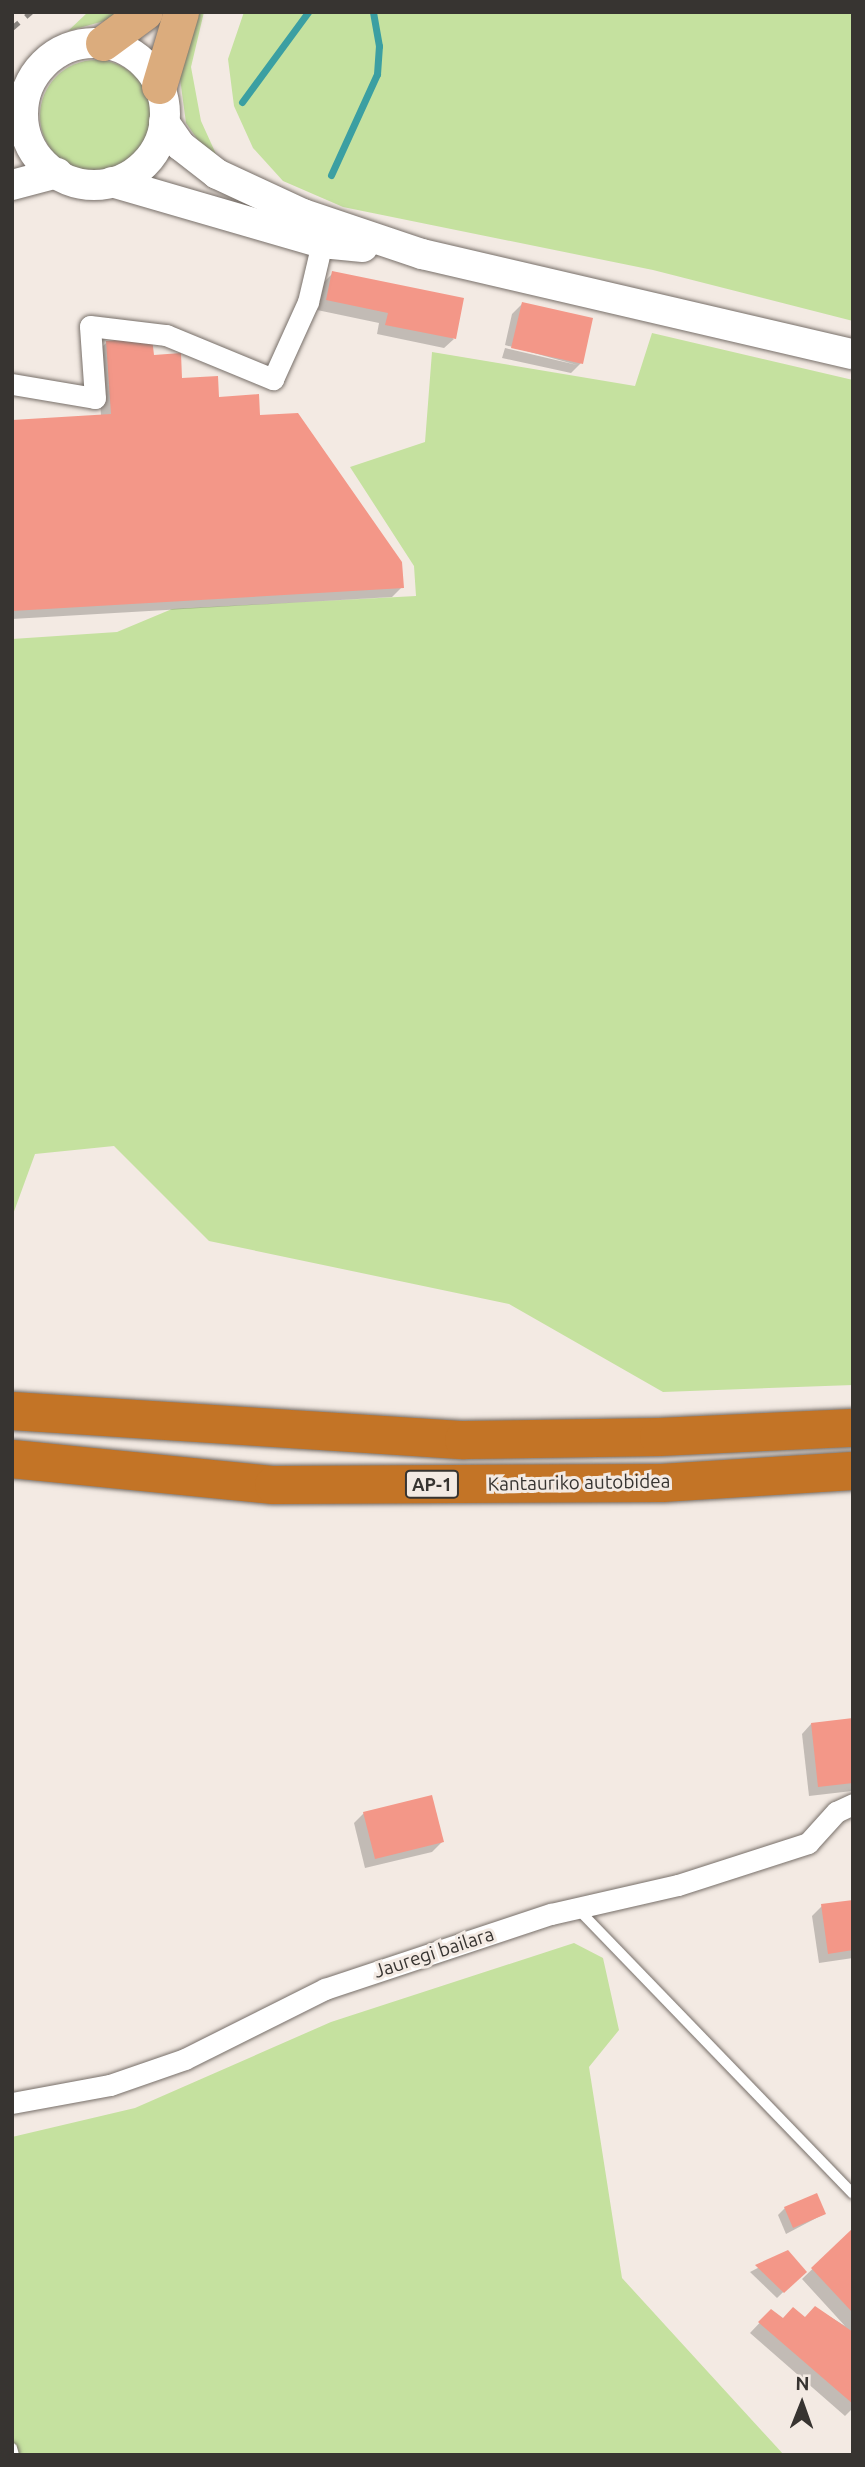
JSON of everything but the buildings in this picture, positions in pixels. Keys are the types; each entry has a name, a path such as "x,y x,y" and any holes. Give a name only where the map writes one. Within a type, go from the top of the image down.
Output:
{"highway":[{"path":"12,1411 464,1440 659,1437 853,1428"},
{"name":"Kantauriko autobidea","path":"12,1459 274,1485 662,1483 853,1471"}],"main road":[{"path":"103,43 145,12"},
{"path":"159,86 138,58 103,43 83,43 48,59 19,95 24,130 33,151 57,173 90,185 112,182 133,173 150,158 164,121 159,86 181,12"},
{"path":"164,121 190,153 250,192 422,254 853,354"},
{"path":"12,185 57,173"},
{"path":"112,182 322,243 422,254"}],"street":[{"path":"12,384 95,398 90,326 166,335 273,379 308,302 322,243"},
{"name":"Jauregi bailara","path":"12,2103 110,2085 185,2059 325,1989 577,1908 678,1885 808,1843 836,1812 853,1804"}],"lane":[{"path":"577,1908 853,2194"},
{"path":"12,2448 14,2455"}],"green space":[{"path":"88,12 137,12 68,31"},
{"path":"188,12 204,12 191,67 201,121 216,154 202,146 186,123 177,56"},
{"path":"244,12 853,12 853,321 653,270 343,207 283,181 253,148 234,106 228,59"},
{"path":"96,60 117,64 135,77 148,95 152,116 148,137 135,155 117,168 96,172 75,168 57,155 44,137 40,116 44,95 57,77 75,64"},
{"path":"652,333 853,380 853,1385 663,1392 509,1304 209,1241 114,1146 35,1154 12,1217 12,639 117,632 172,609 416,596 414,566 350,467 425,442 432,352 635,386"},
{"path":"574,1943 603,1958 619,2030 589,2067 622,2278 784,2455 12,2455 12,2137 135,2108 331,2022"}],"waterway":[{"path":"242,102 308,12"},
{"path":"331,175 377,74 379,46 373,12"}],"railway":[{"path":"12,28 31,12"}]}
